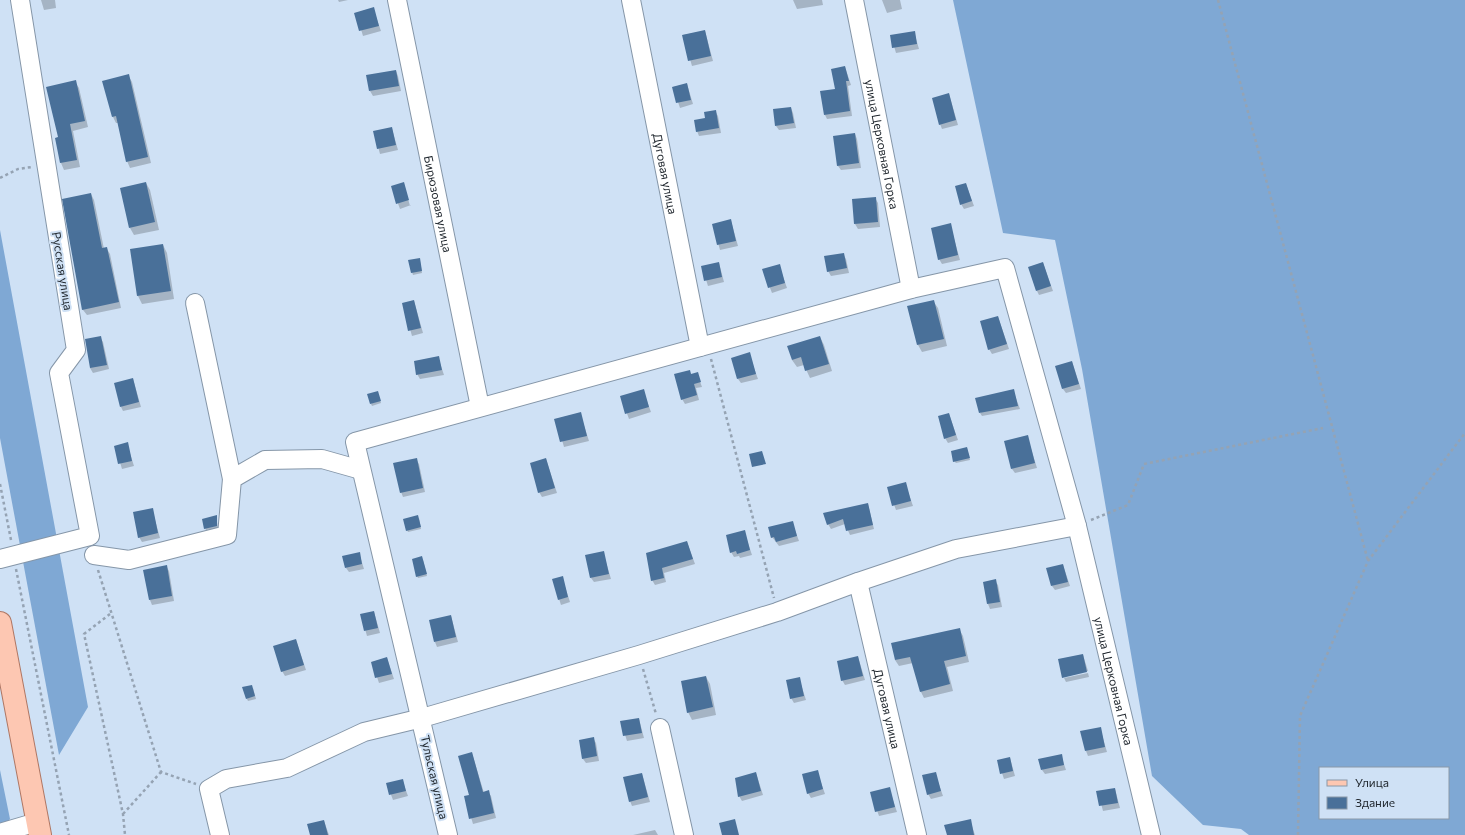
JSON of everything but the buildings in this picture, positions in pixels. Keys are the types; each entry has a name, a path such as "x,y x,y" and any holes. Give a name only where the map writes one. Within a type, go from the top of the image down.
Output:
{"main road":[{"path":"0,623 38,828"}],"street":[{"name":"Русская улица","path":"7,558 90,536 59,373 76,350 20,0"},
{"name":"Бирюзовая улица","path":"397,0 480,407"},
{"name":"Дуговая улица","path":"631,0 704,346"},
{"name":"улица Церковная Горка","path":"854,0 911,289 1005,268 1077,526 1151,835"},
{"path":"480,407 911,289"},
{"path":"94,555 129,560 226,535 232,479 195,302"},
{"name":"Тульская улица","path":"448,835 422,718 355,442 480,407"},
{"path":"232,479 265,460 322,460 361,470"},
{"path":"220,835 209,789 226,779 287,768 364,732 422,718 639,655 778,612 858,582 956,549 1077,526"},
{"name":"Дуговая улица","path":"858,582 917,835"},
{"path":"660,728 684,835"},
{"path":"0,833 38,828"}],"path":[{"path":"1218,0 1368,560"},
{"path":"0,178 18,168 46,166"},
{"path":"704,346 778,612"},
{"path":"1077,526 1128,505 1144,464 1323,428"},
{"path":"1298,835 1300,716 1368,560 1465,433"},
{"path":"0,484 7,558 69,835"},
{"path":"94,555 110,614 161,772"},
{"path":"110,614 84,634 123,814 125,835"},
{"path":"639,655 660,728"},
{"path":"161,772 209,789"},
{"path":"123,814 161,772"}],"shaded area":[{"path":"953,0 1465,0 1465,835 1249,835 1241,829 1203,825 1152,776 1082,369 1055,240 1003,233"},
{"path":"0,230 88,707 59,755 0,438"},
{"path":"0,770 10,819 0,831"}]}
